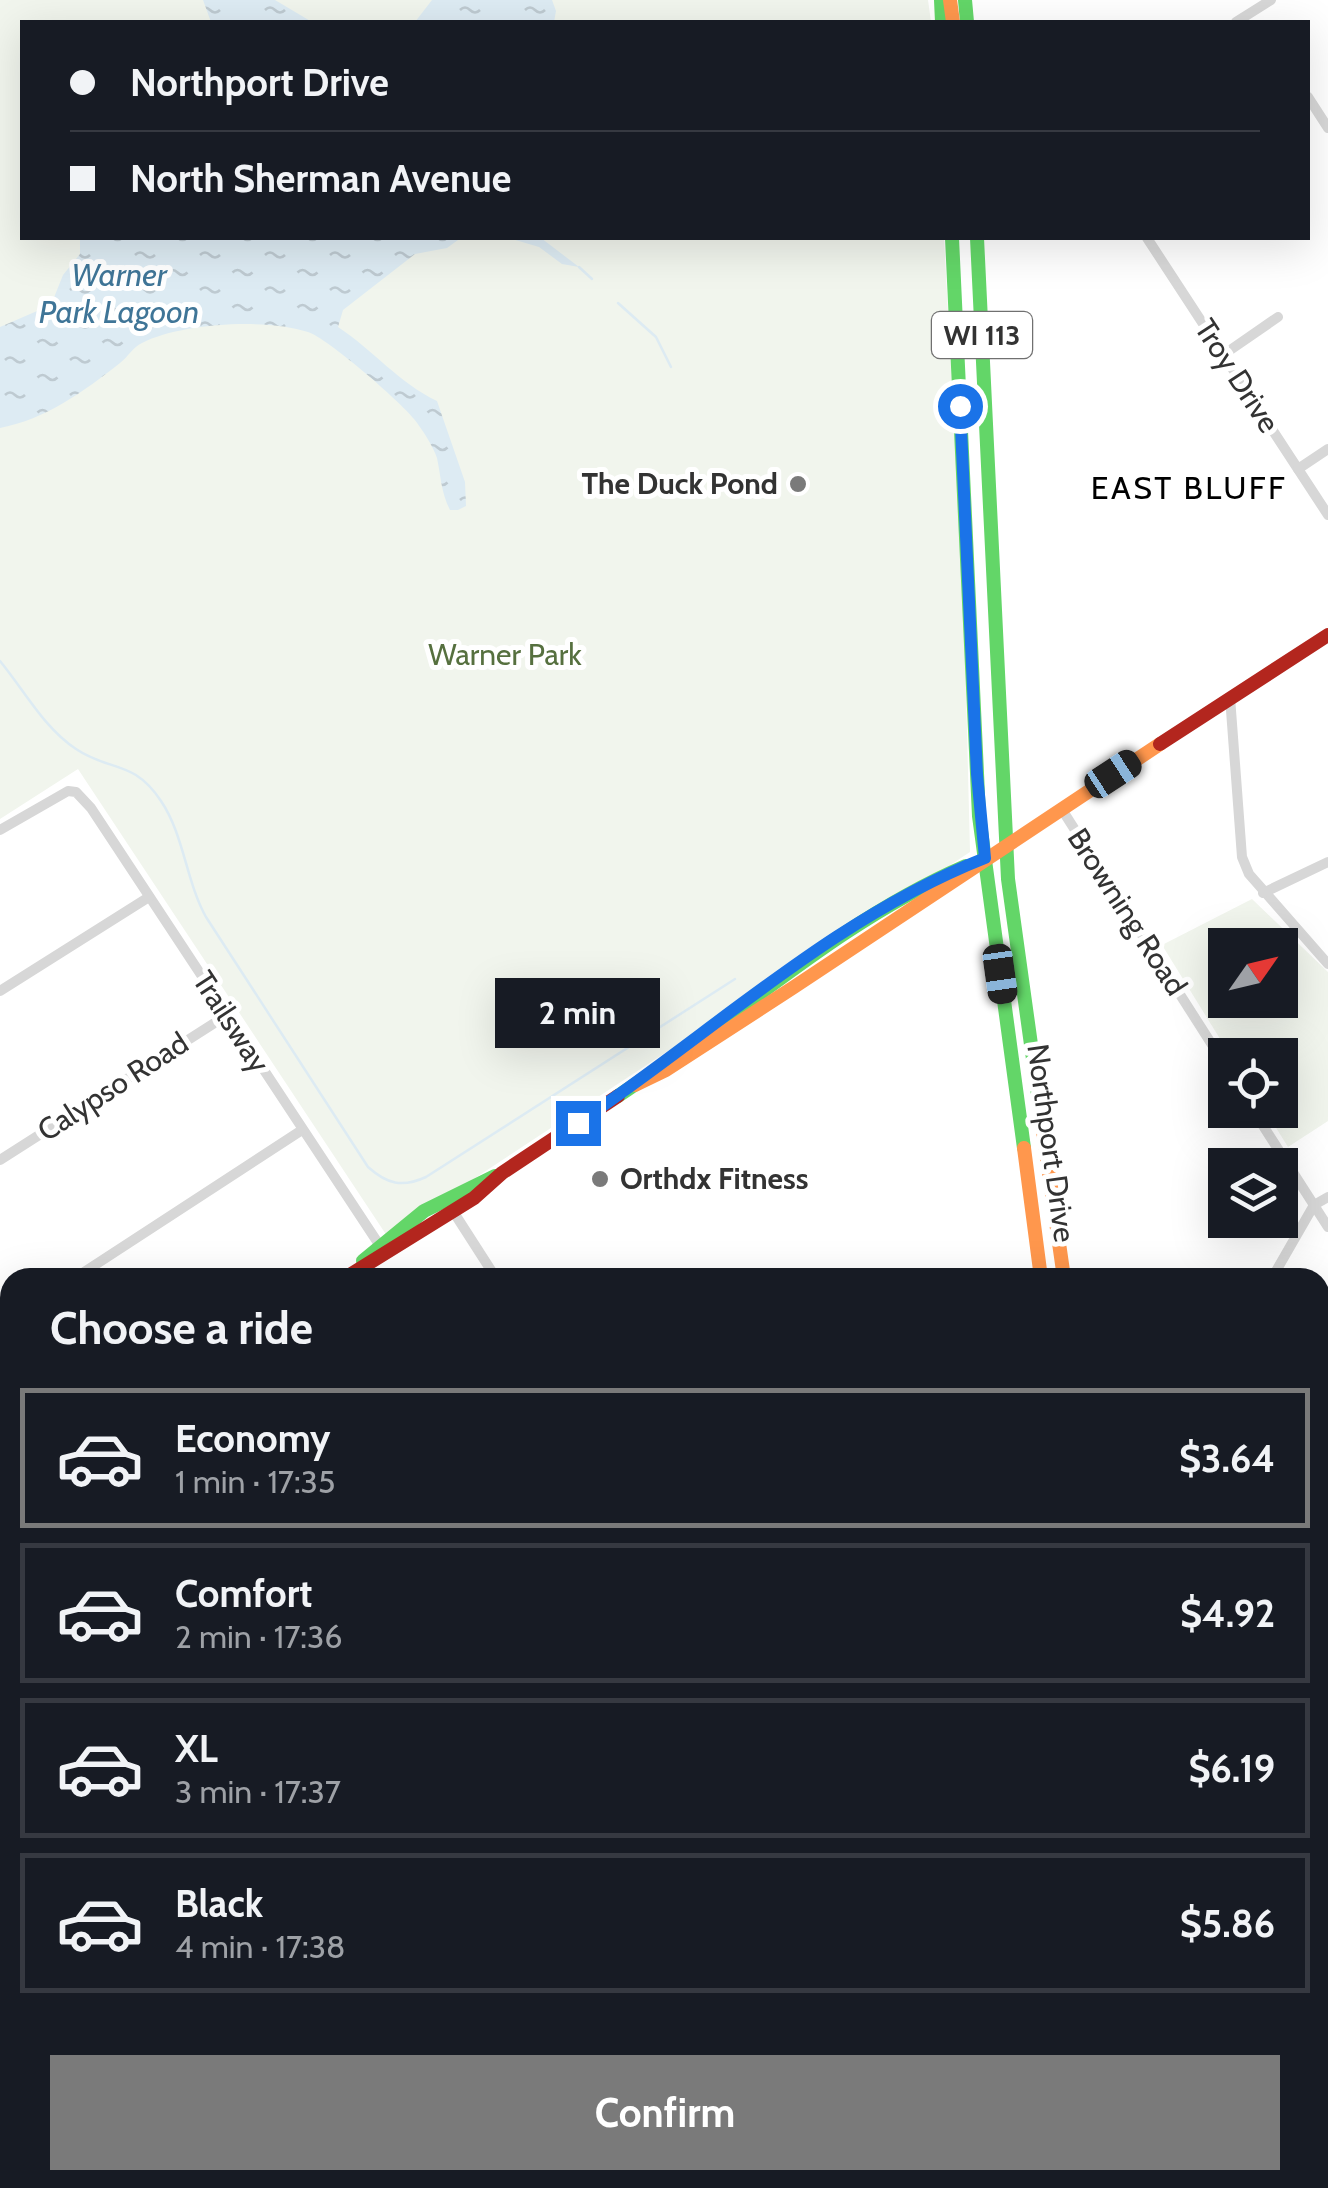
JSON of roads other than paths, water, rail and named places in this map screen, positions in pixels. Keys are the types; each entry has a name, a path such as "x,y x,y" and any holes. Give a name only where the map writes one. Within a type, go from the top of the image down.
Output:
{"main road":[{"name":"Northport Drive","path":"952,240 978,788 1040,1268"},
{"name":"Northport Drive","path":"976,240 1006,844 1024,1008 1062,1268"},
{"path":"358,1268 634,1085 732,1009 824,946 920,886 985,858 1328,635"},
{"path":"1022,1138 1036,1151 1048,1172"}],"street":[{"path":"1239,20 1271,0"},
{"path":"1253,12 1259,20"},
{"path":"1310,99 1328,128"},
{"name":"Troy Drive","path":"1149,240 1328,515"},
{"path":"1223,356 1278,317"},
{"path":"1298,469 1328,449"},
{"path":"1230,697 1242,856 1263,893 1328,964"},
{"name":"Trailsway","path":"0,830 56,795 75,792 91,808 382,1249"},
{"name":"Browning Road","path":"1061,808 1208,1039"},
{"path":"1263,893 1328,862"},
{"path":"0,991 149,897"},
{"name":"Calypso Road","path":"0,1160 227,1016"},
{"path":"1265,1128 1328,1227"},
{"path":"90,1268 302,1130"},
{"path":"1278,1268 1314,1205 1328,1196"},
{"path":"449,1205 490,1268"}],"water":[{"path":"203,0 275,0 309,20 210,20"},
{"path":"432,0 552,0 556,11 554,20 417,20"},
{"name":"Warner Park Lagoon","path":"80,240 458,240 447,248 415,254 343,310 338,327 410,385 437,401 465,482 466,506 450,510 435,453 406,410 331,346 308,332 290,328 224,325 159,336 139,345 106,374 63,403 0,428 0,327 51,305 63,275 80,254"},
{"name":"Warner Park Lagoon","path":"515,240 544,240 579,267 562,264 539,247"}],"waterway":[{"path":"579,267 592,279"},
{"path":"618,303 656,337 671,367"},
{"path":"0,661 44,720 65,740 88,756 141,778 161,801 175,828 206,917 368,1167 388,1181 402,1183 426,1177 735,979"}],"place":[{"name":"The Duck Pond","path":"798,484"},
{"name":"Orthdx Fitness","path":"600,1179"}],"district":[{"name":"EAST BLUFF","path":"1189,488"}],"park label":[{"name":"Warner Park","path":"505,655"}]}
